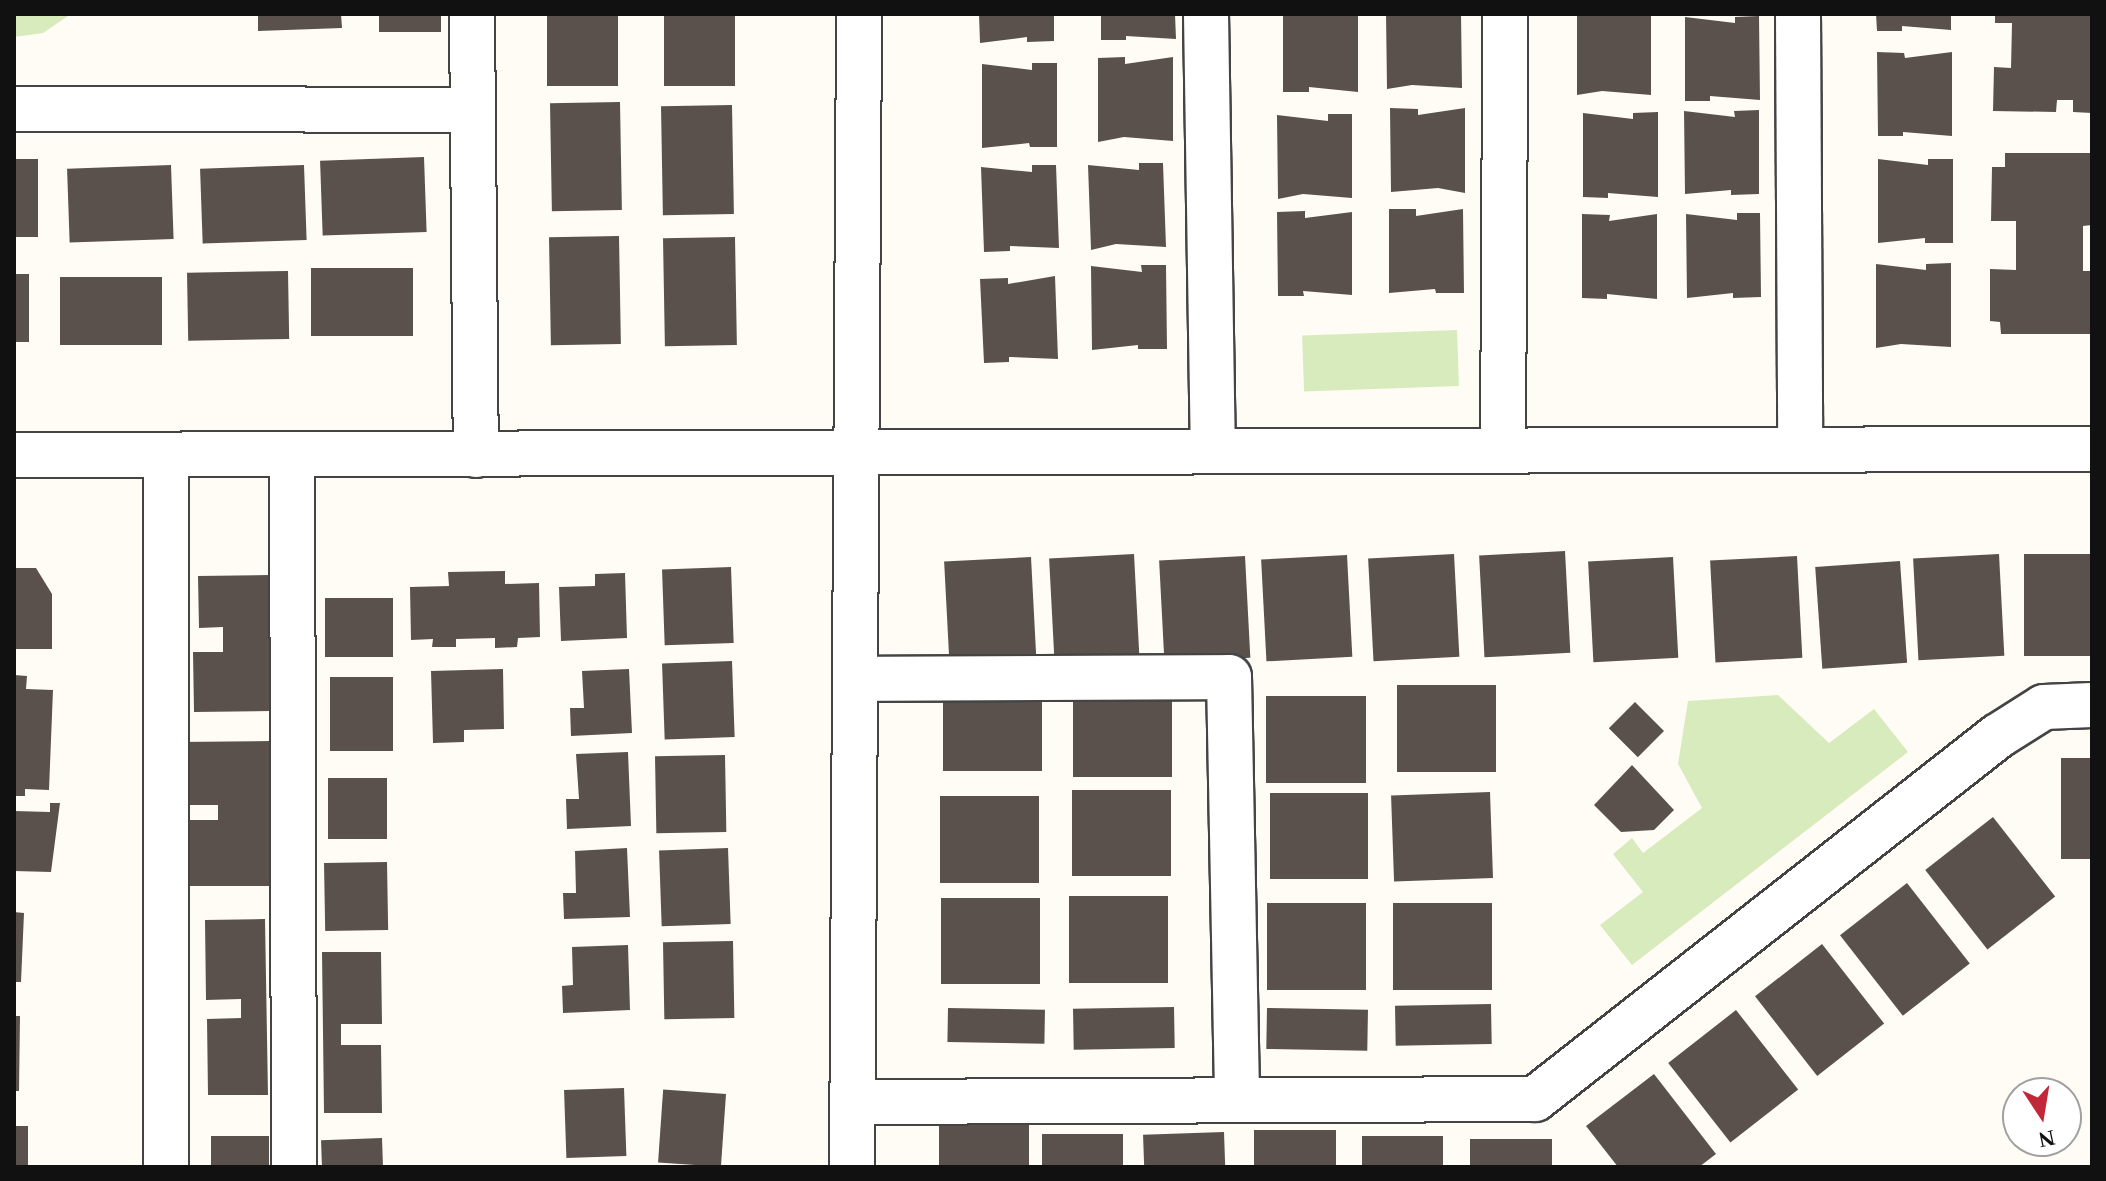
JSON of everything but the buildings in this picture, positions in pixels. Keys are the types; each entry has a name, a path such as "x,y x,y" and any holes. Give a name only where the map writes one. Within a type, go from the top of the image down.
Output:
{"street":[{"path":"472,14 476,455"},
{"path":"852,1167 859,14"},
{"path":"1206,14 1213,451"},
{"path":"1503,451 1505,14"},
{"path":"1798,14 1800,450"},
{"path":"14,109 473,110"},
{"path":"14,455 2092,449"},
{"path":"166,456 166,1167"},
{"path":"292,456 294,1167"},
{"path":"856,679 1229,677 1237,1100"},
{"path":"853,1102 1535,1099 1998,736 2044,707 2092,705"}],"green space":[{"path":"14,14 71,14 43,33 14,37"},
{"path":"1457,330 1459,386 1304,391 1302,335"},
{"path":"1778,695 1829,743 1874,709 1908,752 1632,965 1600,925 1643,892 1613,854 1632,838 1643,853 1702,808 1678,764 1688,701"}]}
